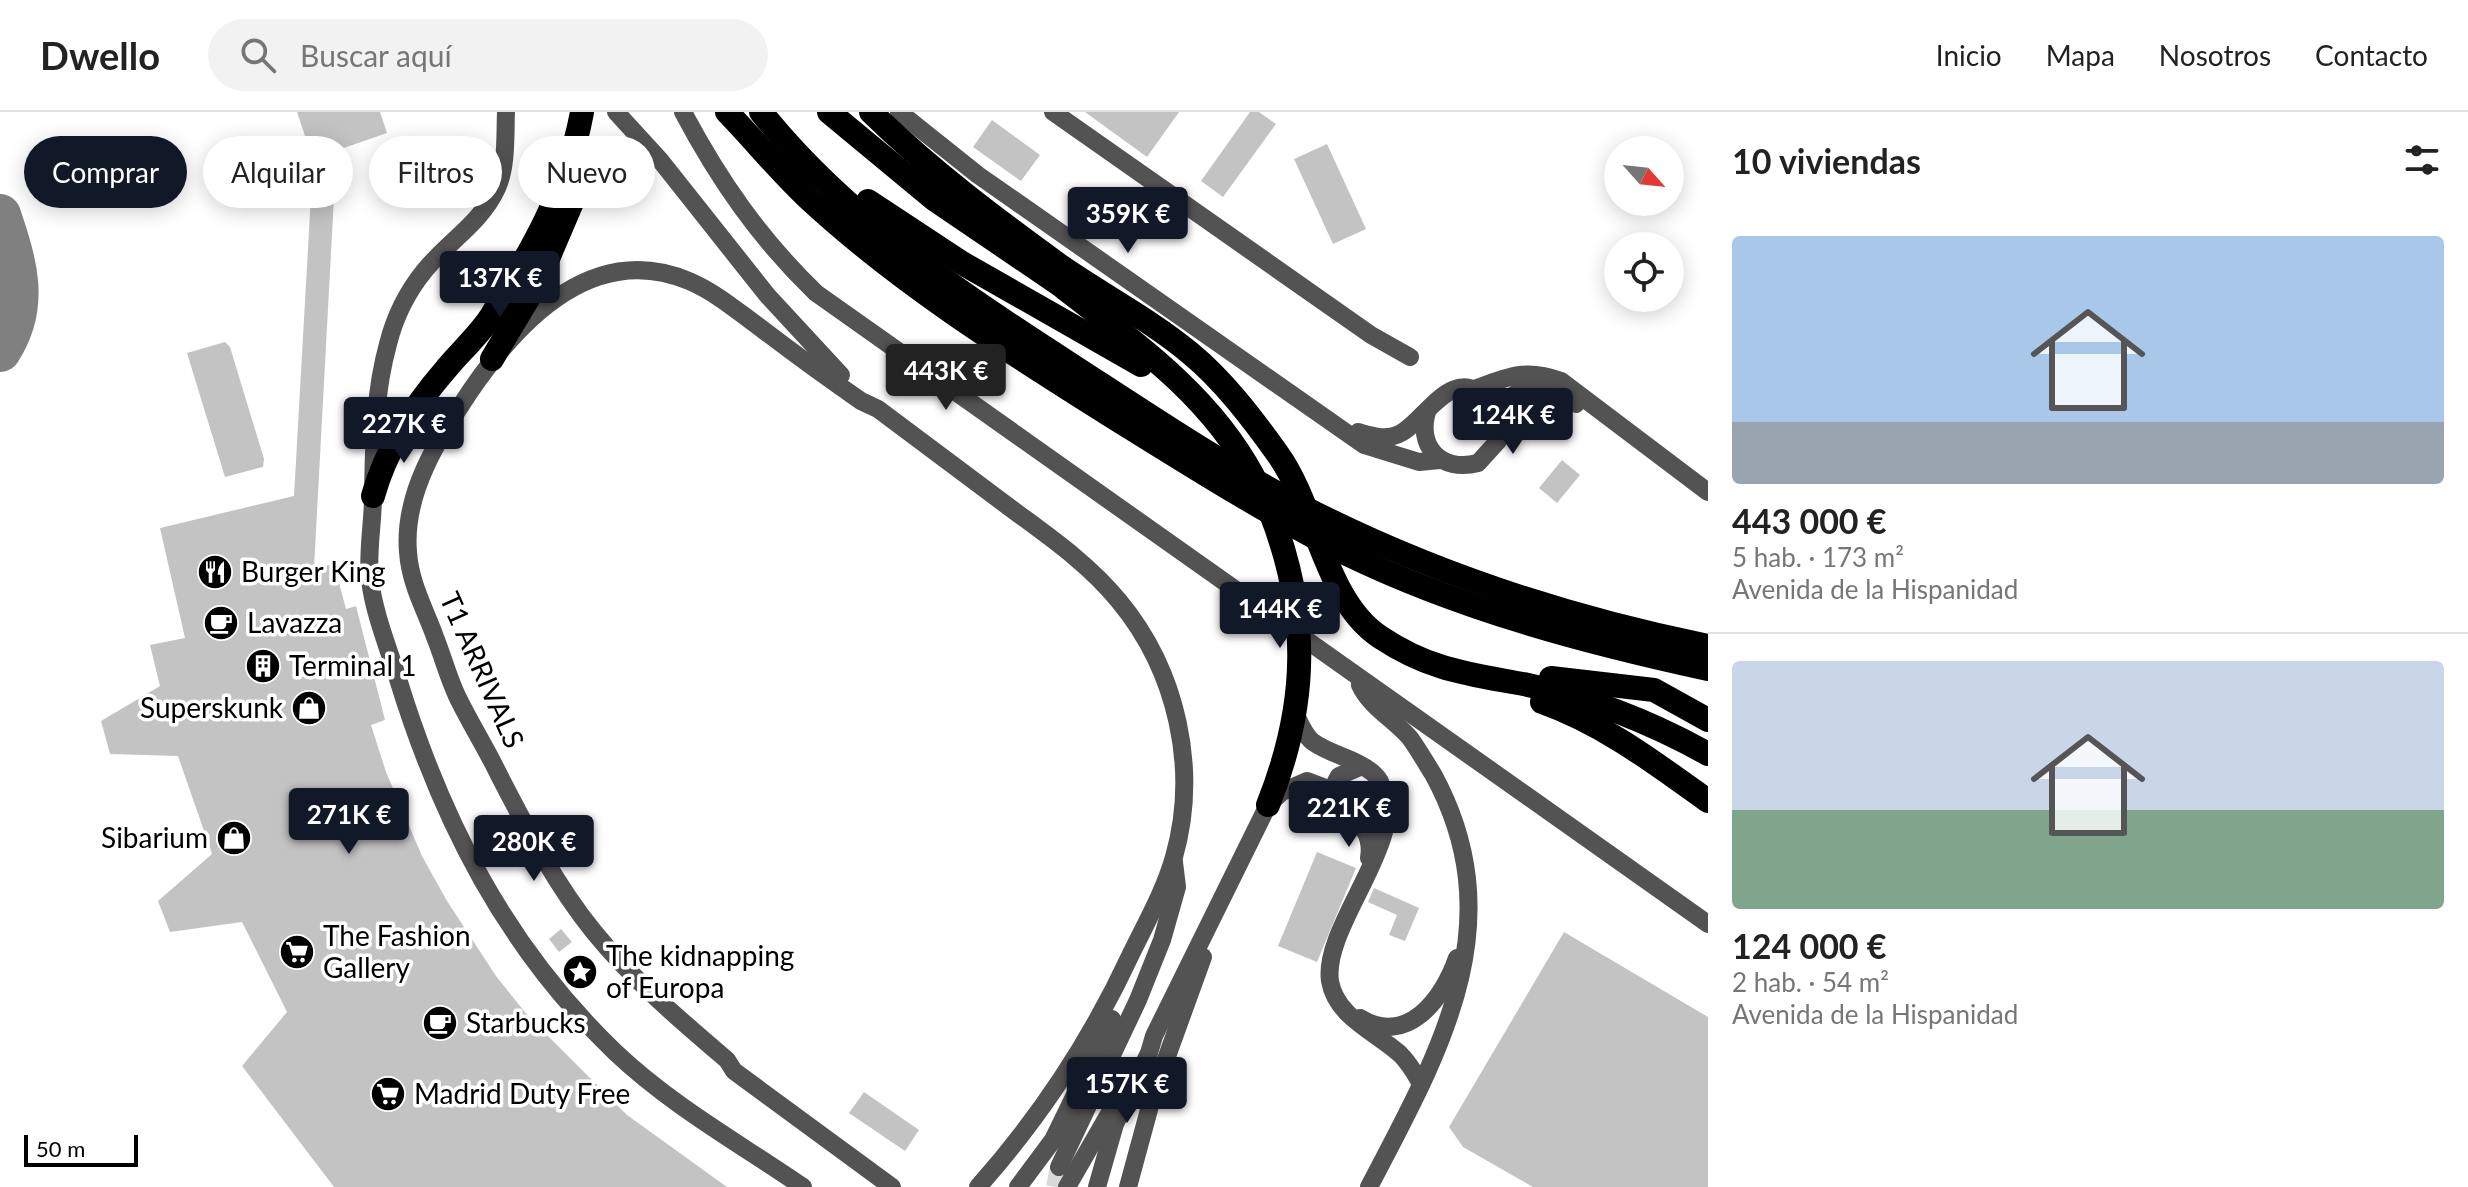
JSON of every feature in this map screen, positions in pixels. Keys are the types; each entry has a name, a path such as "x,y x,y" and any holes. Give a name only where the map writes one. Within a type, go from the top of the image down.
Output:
{"highway":[{"path":"579,136 582,112"},
{"path":"585,136 593,112"},
{"path":"727,112 810,200 912,285 976,331 1237,494 1348,554 1421,586 1537,627 1708,669"},
{"path":"761,112 823,180 907,253 988,311 1202,449 1334,522 1417,560 1555,609 1708,646"},
{"path":"829,112 934,199 1234,398"},
{"path":"871,112 911,151 981,207 1191,354 1234,398 1280,456 1355,612 1378,636 1436,667 1481,679 1591,723 1708,801"},
{"path":"786,140 909,230 1170,384 1221,427"},
{"path":"373,496 384,464 417,405 490,318 555,208"},
{"path":"492,359 551,255 564,208"},
{"path":"1064,288 1184,383 1221,427 1266,501 1286,556 1299,628 1296,715 1285,761 1268,805"},
{"path":"1413,654 1555,679 1654,690 1708,720"},
{"path":"1481,679 1527,685 1595,703 1641,720 1708,754"}],"street":[{"path":"506,112 503,163 497,187 480,216 426,268 410,289 393,325 377,402 371,461 370,582 428,768 476,874 543,974 637,1072 703,1122 803,1187"},
{"path":"616,112 660,160 827,363 878,409 1060,545 1106,586 1135,622 1163,674 1180,730 1183,808 1173,859 1152,916 1068,1073 1042,1111 978,1187"},
{"path":"683,112 709,161 751,224 816,293 1246,601 1417,716 1708,924"},
{"path":"899,112 978,175 1364,445 1419,462 1440,460 1465,466 1478,463 1498,441 1497,413 1483,396 1471,390"},
{"path":"1053,112 1371,335 1410,357"},
{"path":"492,359 539,309 582,281 630,271 672,275 716,295 861,401 878,409"},
{"name":"T1 ARRIVALS","path":"492,359 444,435 413,493 408,553 415,588 447,673 475,734 530,836 586,922 640,983 727,1060 734,1071 892,1187"},
{"path":"1336,427 1380,438 1401,433 1445,393 1471,390 1534,372 1561,381 1708,492"},
{"path":"1497,413 1516,392 1526,387 1539,388 1614,422"},
{"path":"1428,409 1423,422 1424,440 1440,460"},
{"path":"1347,670 1363,692 1410,739 1433,775 1460,845 1469,926 1462,978 1447,1030 1369,1187"},
{"path":"1296,715 1310,740 1373,773 1387,795 1388,814 1331,969 1334,996 1359,1026 1397,1052 1420,1088"},
{"path":"1360,767 1339,776 1333,791 1338,807 1368,833 1370,851 1367,873"},
{"path":"1097,1187 1115,1124 1154,1036 1268,805 1282,792 1307,781 1333,791"},
{"path":"1352,816 1369,813 1375,808 1381,786"},
{"path":"1059,1167 1138,1000 1162,940 1177,887 1173,859"},
{"path":"1018,1187 1053,1140 1088,1072 1148,937 1152,916"},
{"path":"1128,1187 1153,1095 1201,968 1211,923"},
{"path":"1347,1009 1370,1024 1386,1027 1418,1019 1438,997 1452,973 1469,926"},
{"path":"1067,1187 1089,1154 1142,1049 1154,1036"}],"building":[{"name":"Terminal 1","path":"297,112 380,112 387,133 369,136 369,139 353,145 353,136 305,136"},
{"path":"1085,112 1179,112 1147,157"},
{"path":"1250,112 1259,112 1276,124 1223,197 1201,181"},
{"path":"992,120 1040,155 1021,181 973,147"},
{"path":"1327,144 1366,229 1333,244 1294,159"},
{"name":"Terminal 1","path":"310,208 333,208 314,568 334,564 346,609 356,606 385,720 371,725 386,772 422,856 447,901 496,976 528,1016 627,1115 727,1187 334,1187 242,1066 287,1012 242,922 170,932 158,901 212,854 178,756 110,754 101,721 160,686 150,645 185,638 160,528 294,496"},
{"path":"225,342 230,347 264,459 263,467 225,477 187,353"},
{"path":"1562,460 1580,475 1557,503 1539,488"},
{"path":"1317,852 1356,868 1317,962 1278,946"},
{"path":"1374,888 1419,908 1405,941 1389,935 1397,915 1368,902"},
{"path":"561,929 572,942 559,952 549,939"},
{"path":"1564,932 1708,1017 1708,1187 1533,1187 1463,1147 1449,1127"},
{"path":"864,1092 919,1130 905,1151 849,1113"}],"taxiway":[{"path":"0,215 17,284 15,317 0,351"}],"tunnel":[{"path":"1055,1187 1059,1167"}],"place":[{"name":"Burger King","path":"215,572"},
{"name":"Lavazza","path":"221,623"},
{"name":"Terminal 1","path":"263,666"},
{"name":"Superskunk","path":"309,708"},
{"name":"Sibarium","path":"234,838"},
{"name":"The Fashion Gallery","path":"297,952"},
{"name":"The kidnapping of Europa","path":"580,972"},
{"name":"Starbucks","path":"440,1023"},
{"name":"Madrid Duty Free","path":"388,1094"}]}
